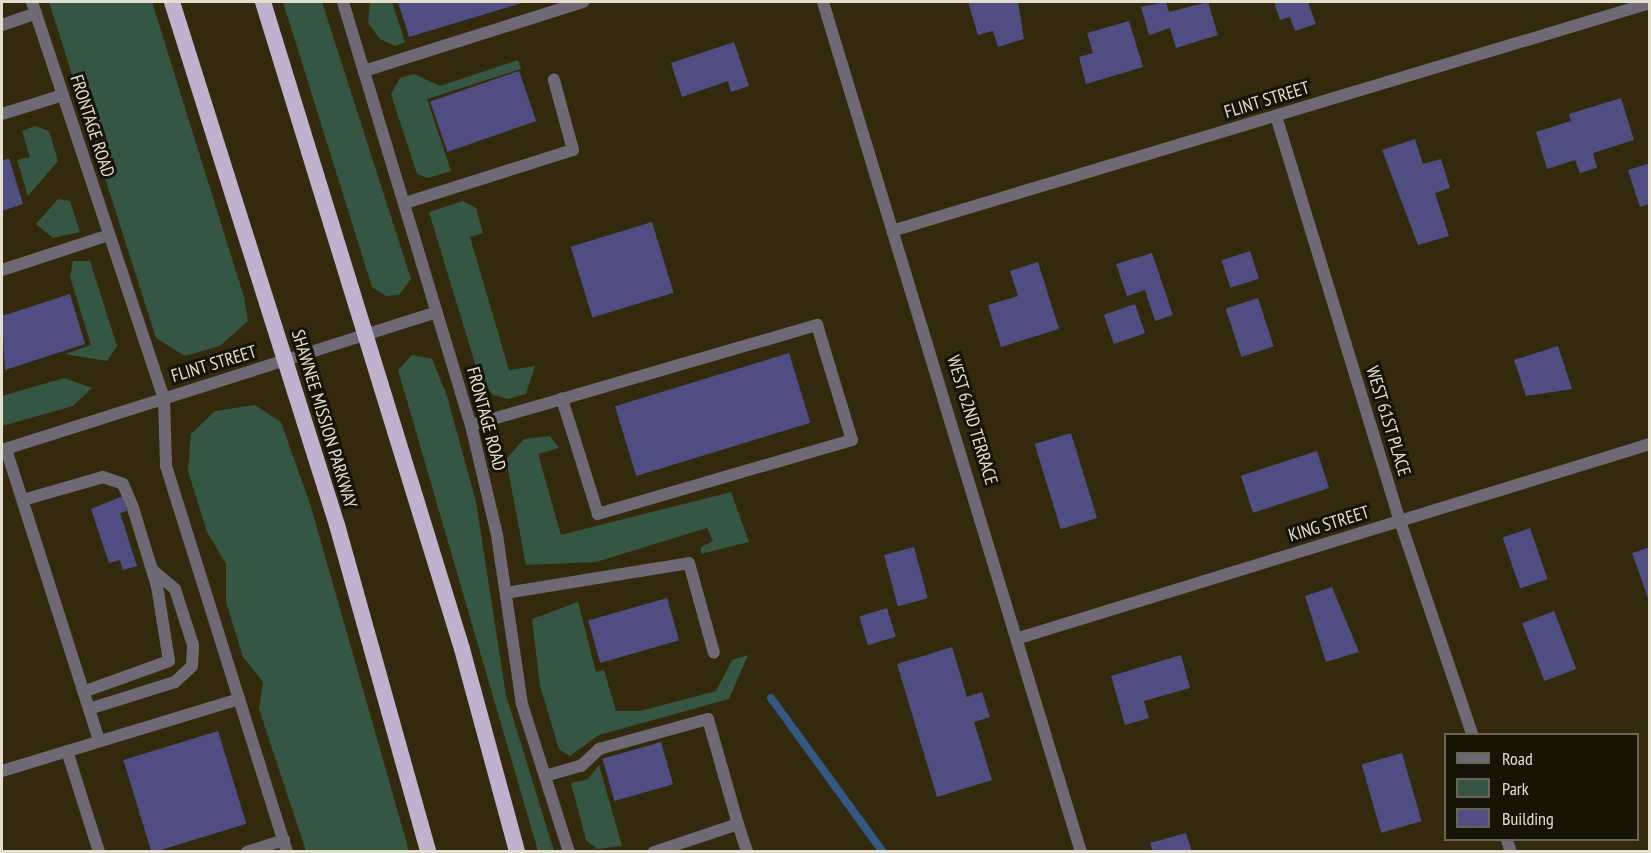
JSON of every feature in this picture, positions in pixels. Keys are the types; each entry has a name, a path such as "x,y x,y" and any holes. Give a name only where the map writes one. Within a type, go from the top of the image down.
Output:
{"highway":[{"name":"SHAWNEE MISSION PARKWAY","path":"172,2 286,362 428,852"},
{"path":"263,2 368,335 517,852"}],"street":[{"name":"FRONTAGE ROAD","path":"343,2 471,425 506,592 522,704 569,852"},
{"path":"364,71 582,2"},
{"name":"WEST 62ND TERRACE","path":"823,2 1019,638 1081,852"},
{"name":"FLINT STREET","path":"895,230 1650,3"},
{"name":"FRONTAGE ROAD","path":"34,8 165,398 166,466 285,846"},
{"path":"2,25 34,8"},
{"path":"405,203 573,150 554,80"},
{"path":"2,114 63,94"},
{"name":"WEST 61ST PLACE","path":"1276,116 1400,521 1471,733"},
{"path":"2,270 109,235"},
{"name":"FLINT STREET","path":"4,450 437,312"},
{"path":"471,425 817,325 852,440 598,514 562,399"},
{"name":"KING STREET","path":"1019,638 1650,444"},
{"path":"4,450 23,500 99,741"},
{"path":"23,500 85,480 115,479 127,492 151,569 171,647 169,660 83,692"},
{"path":"506,592 689,563 714,652"},
{"path":"89,709 175,682 192,666 193,645 175,589 151,569"},
{"path":"2,771 239,699"},
{"path":"545,776 581,766 599,749 708,719 747,852"},
{"path":"67,751 99,852"},
{"path":"654,852 738,824"},
{"path":"248,852 285,846"}],"green space":[{"path":"49,2 152,2 244,297 248,321 220,346 185,356 156,338"},
{"path":"283,2 322,2 411,279 399,295 386,296 372,287"},
{"path":"370,2 392,2 405,42 395,46 380,39 368,23"},
{"path":"518,60 521,69 427,99 451,171 428,178 417,174 391,94 400,78 414,74 440,86"},
{"path":"35,126 49,131 58,161 28,196 17,160 30,157 22,131"},
{"path":"58,199 70,201 80,232 53,238 36,224"},
{"path":"463,201 476,208 483,233 470,237 509,370 535,366 526,394 508,399 493,395 480,380 429,212"},
{"path":"73,261 90,261 117,346 107,361 65,354 91,345 70,277"},
{"path":"412,355 432,359 447,396 476,502 506,695 554,851 538,851 398,370"},
{"path":"64,378 92,388 73,406 2,426 2,396"},
{"path":"255,405 281,422 311,507 409,851 306,851 259,709 263,682 243,657 226,602 226,564 207,532 188,471 191,434 215,411"},
{"path":"550,436 559,448 538,454 561,535 731,492 749,542 701,554 701,547 713,541 707,528 596,562 526,565 506,459 524,439"},
{"path":"578,602 596,672 604,670 616,711 640,711 716,691 732,660 748,655 729,699 599,735 570,756 559,749 540,686 532,619"},
{"path":"599,765 622,846 597,849 586,840 571,783 588,779"}],"building":[{"path":"398,2 525,2 409,37"},
{"path":"968,2 1018,2 1024,39 998,47 993,31 978,35"},
{"path":"1166,2 1169,12 1208,2 1218,35 1176,48 1170,28 1149,35 1141,7"},
{"path":"1274,2 1308,2 1316,24 1295,31 1290,17 1280,20"},
{"path":"1129,21 1143,67 1086,84 1079,57 1093,53 1087,33"},
{"path":"734,42 749,86 731,92 728,81 682,97 671,63"},
{"path":"519,71 536,121 447,152 430,102"},
{"path":"1621,98 1634,140 1593,153 1597,168 1580,173 1575,160 1547,169 1536,132 1571,121 1569,114"},
{"path":"1415,139 1423,164 1441,159 1450,188 1435,193 1449,236 1418,245 1382,150"},
{"path":"9,158 23,204 2,211 2,161"},
{"path":"1650,163 1650,204 1640,207 1628,170"},
{"path":"652,222 674,293 592,318 571,247"},
{"path":"1250,251 1259,279 1230,288 1221,260"},
{"path":"1152,253 1173,315 1155,321 1145,290 1127,296 1116,264"},
{"path":"1038,262 1059,329 1001,347 988,305 1018,296 1010,271"},
{"path":"70,294 85,344 5,370 2,316"},
{"path":"1258,298 1274,347 1241,357 1226,309"},
{"path":"1135,304 1145,333 1114,344 1104,315"},
{"path":"1558,346 1572,389 1526,396 1514,360"},
{"path":"789,353 810,423 636,476 615,406"},
{"path":"1071,433 1097,518 1061,529 1035,444"},
{"path":"1317,451 1329,488 1253,513 1241,476"},
{"path":"123,496 127,511 120,513 137,566 123,570 120,560 109,563 91,509"},
{"path":"1530,528 1548,579 1520,588 1503,537"},
{"path":"914,547 928,598 898,606 884,555"},
{"path":"1650,547 1650,601 1649,601 1632,553"},
{"path":"1332,587 1359,652 1326,662 1305,596"},
{"path":"667,598 679,640 600,663 588,621"},
{"path":"887,608 896,637 868,645 859,616"},
{"path":"1554,611 1576,669 1544,681 1522,623"},
{"path":"952,647 967,697 982,692 990,717 974,722 992,780 937,797 897,664"},
{"path":"1181,655 1190,688 1144,701 1149,718 1125,725 1111,676"},
{"path":"218,731 246,824 151,852 123,760"},
{"path":"661,742 673,784 614,801 602,759"},
{"path":"1402,753 1422,821 1381,833 1362,765"},
{"path":"1186,833 1192,852 1153,852 1150,843"}],"waterway":[{"path":"771,698 883,852"}]}
